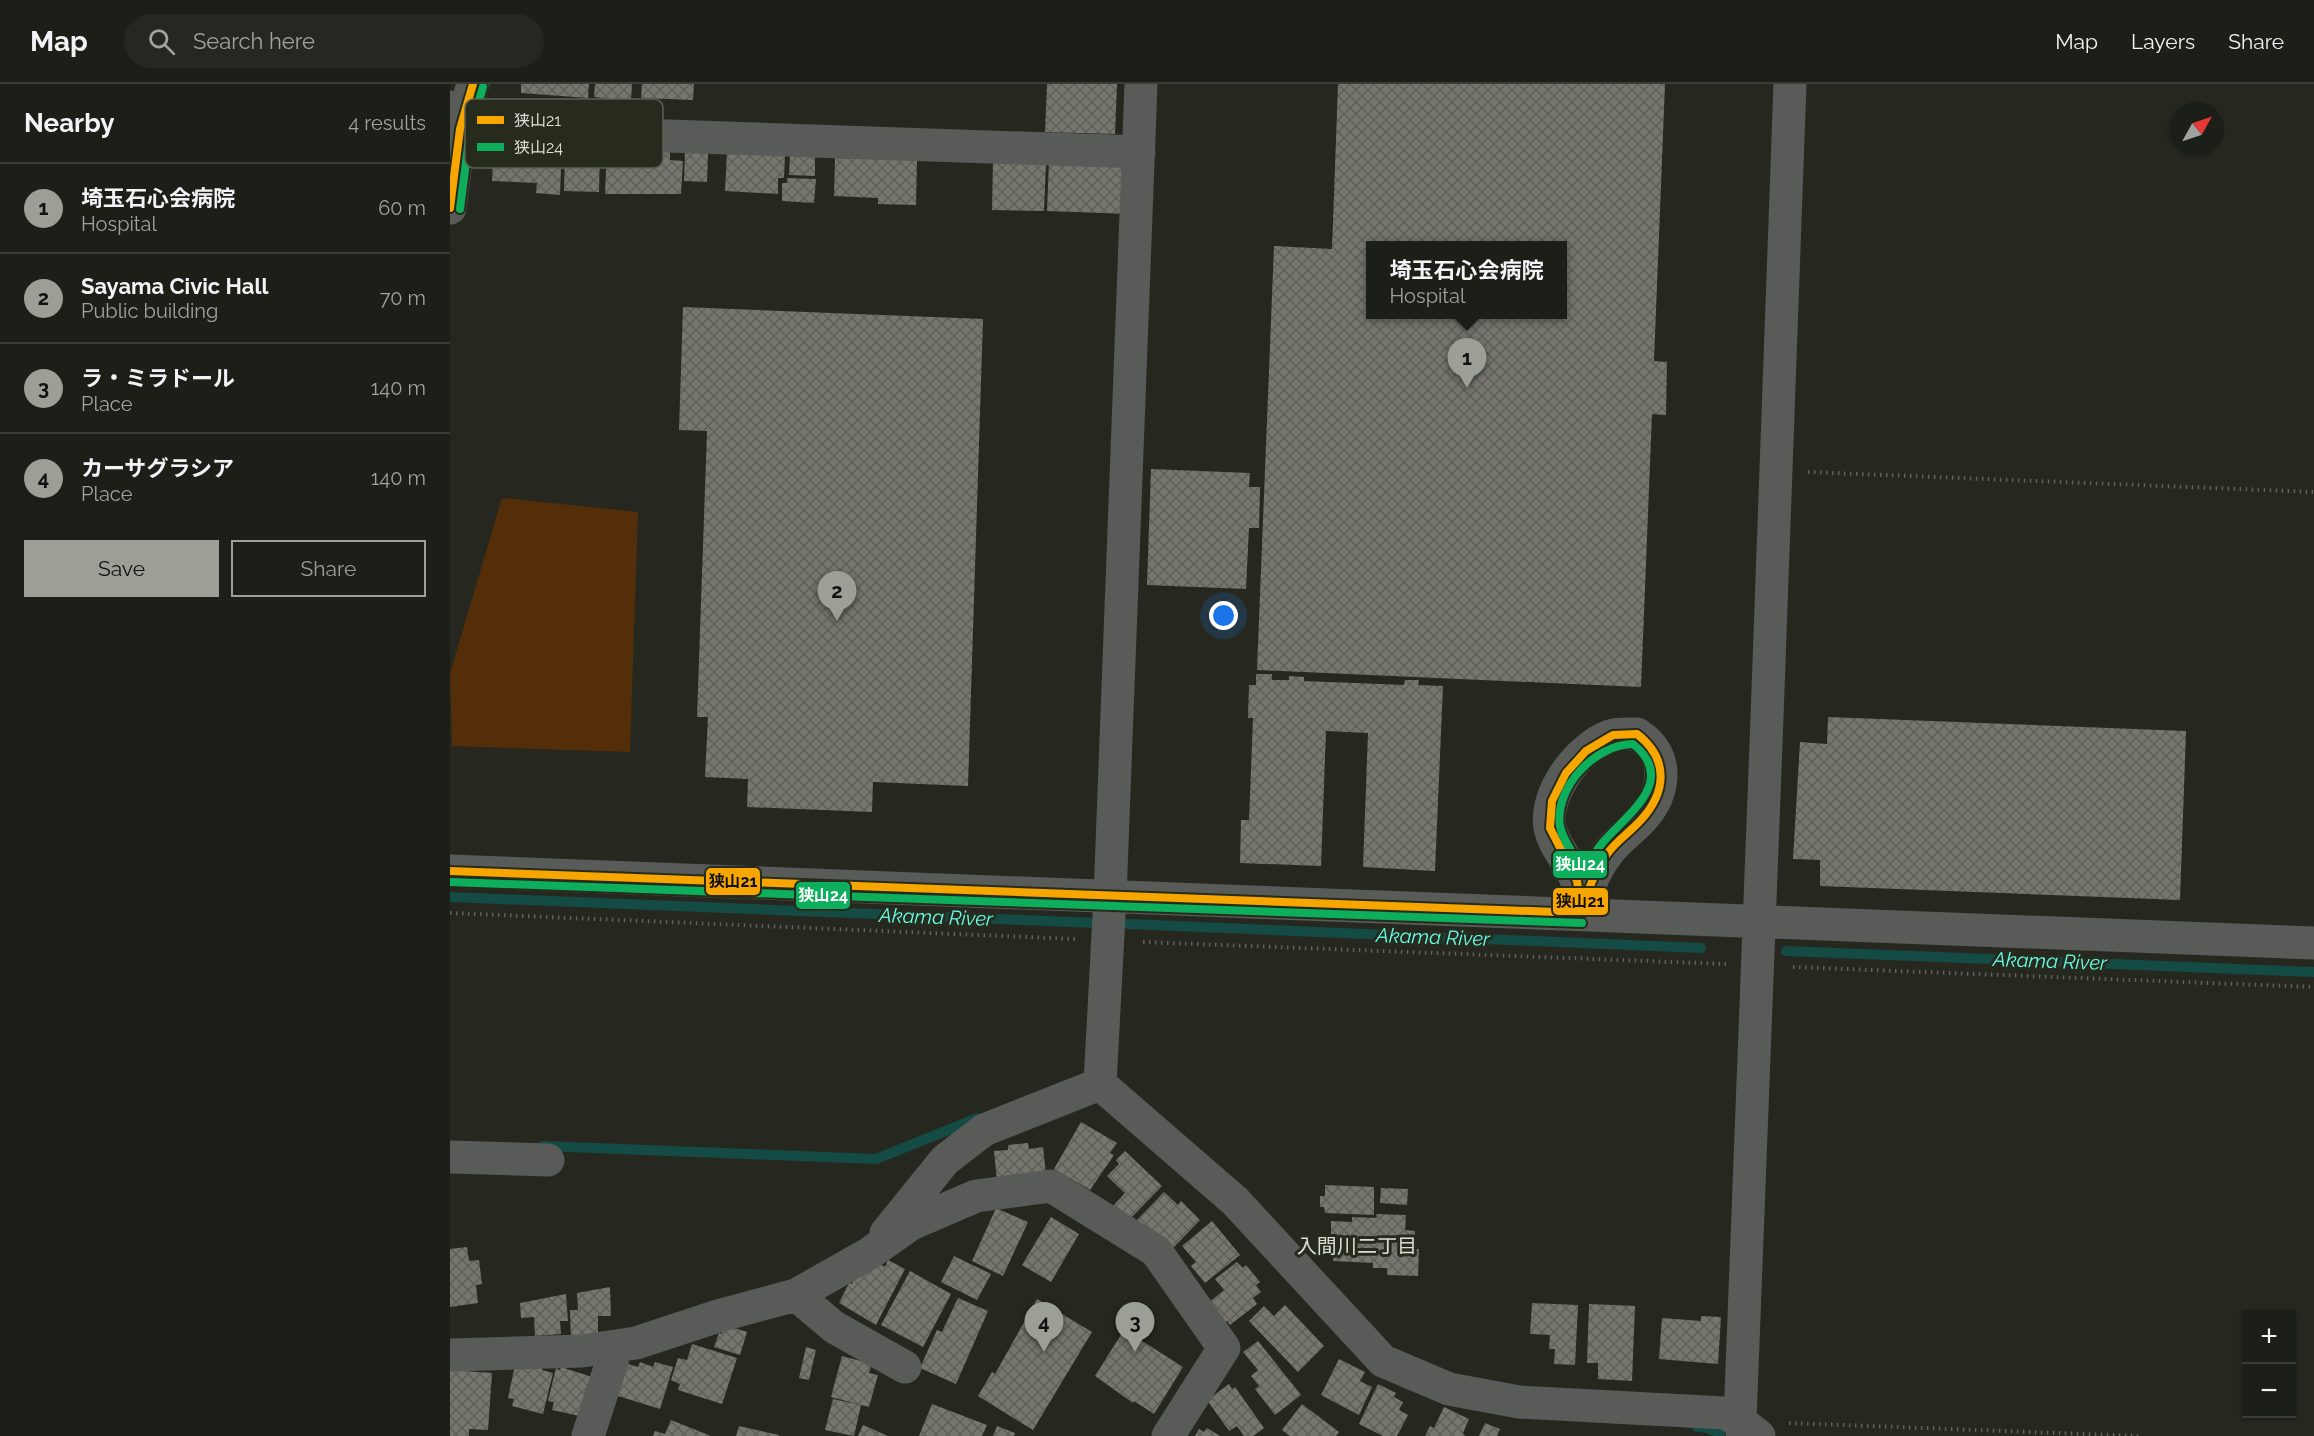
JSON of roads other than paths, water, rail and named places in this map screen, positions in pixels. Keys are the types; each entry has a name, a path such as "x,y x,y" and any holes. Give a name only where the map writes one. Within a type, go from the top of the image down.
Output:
{"street":[{"path":"465,99 473,84"},
{"path":"1100,1084 1110,897 1141,84"},
{"path":"1747,1431 1775,471 1790,84"},
{"path":"451,192 455,118 465,99"},
{"path":"663,128 1139,152"},
{"path":"1637,734 1650,742 1661,762 1657,794 1654,803 1641,821 1608,851 1596,870 1587,888 1582,913 1576,878 1558,851 1550,828 1550,808 1557,790 1571,768 1594,745 1611,735 1637,734"},
{"path":"450,871 2314,943"},
{"path":"870,1253 945,1160 984,1130 1100,1084"},
{"path":"1100,1084 1235,1202 1383,1361 1449,1389 1519,1402 1724,1413 1747,1431"},
{"path":"450,1158 548,1160"},
{"path":"450,1355 582,1351 636,1343 718,1316 796,1295 870,1253 911,1224 976,1196 1051,1186 1156,1251 1224,1348 1168,1436"},
{"path":"796,1295 834,1327 905,1366"},
{"path":"588,1436 617,1346"}],"waterway":[{"name":"Akama River","path":"450,897 1097,923"},
{"name":"Akama River","path":"1128,924 1701,948"},
{"name":"Akama River","path":"1786,951 2314,972"},
{"path":"543,1146 876,1159 978,1118"},
{"path":"1697,1427 1708,1428 1720,1434"}],"place":[{"name":"埼玉石心会病院","path":"1467,388"},
{"name":"Sayama Civic Hall","path":"837,621"},
{"name":"カーサグラシア","path":"1044,1352"},
{"name":"ラ・ミラドール","path":"1135,1352"}],"district":[{"name":"入間川二丁目","path":"1357,1246"}]}
